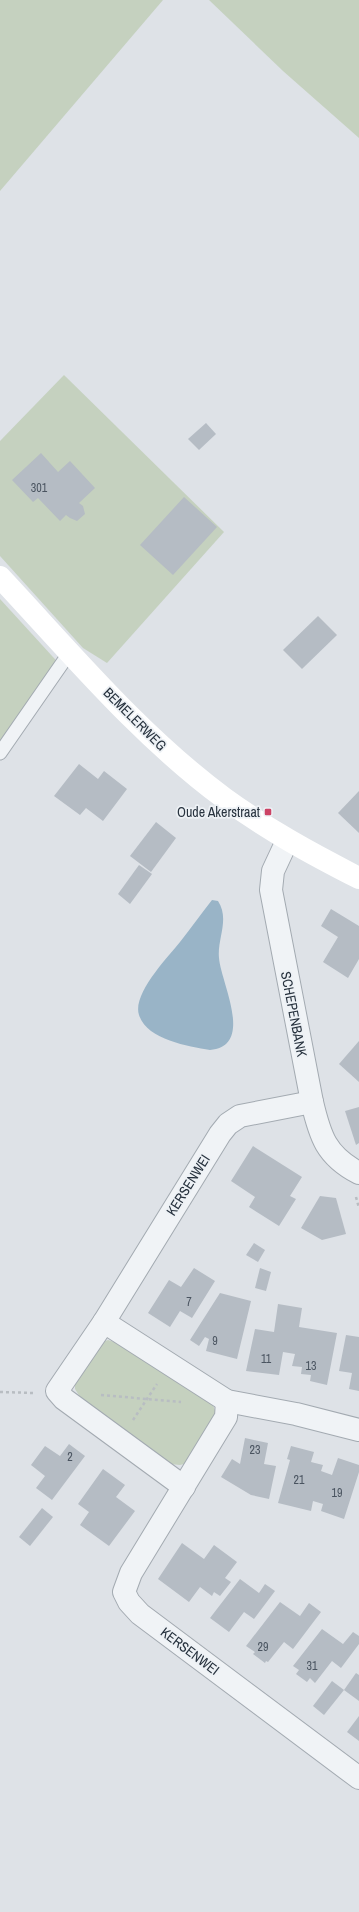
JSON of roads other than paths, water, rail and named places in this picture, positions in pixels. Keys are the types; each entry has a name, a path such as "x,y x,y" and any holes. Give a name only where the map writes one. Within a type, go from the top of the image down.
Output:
{"street":[{"name":"BEMELERWEG","path":"0,577 70,652 166,750 223,797 287,841"},
{"path":"287,841 359,878"},
{"name":"SCHEPENBANK","path":"287,841 273,871 271,890 312,1102 317,1123 327,1145 338,1160 359,1173"},
{"name":"KERSENWEI","path":"184,1487 64,1399 57,1391 104,1322 220,1134 228,1124 240,1116 312,1102"},
{"path":"104,1322 227,1402 296,1414 359,1430"},
{"name":"KERSENWEI","path":"227,1402 226,1417 131,1573 124,1592 129,1602 140,1614 359,1778"}],"lane":[{"path":"0,753 70,652"}],"water":[{"path":"212,900 218,901 223,915 219,958 229,997 233,1026 231,1037 223,1046 210,1050 180,1044 159,1036 143,1024 139,1015 138,1006 152,976"}],"place":[{"name":"Oude Akerstraat","path":"268,812"}]}
